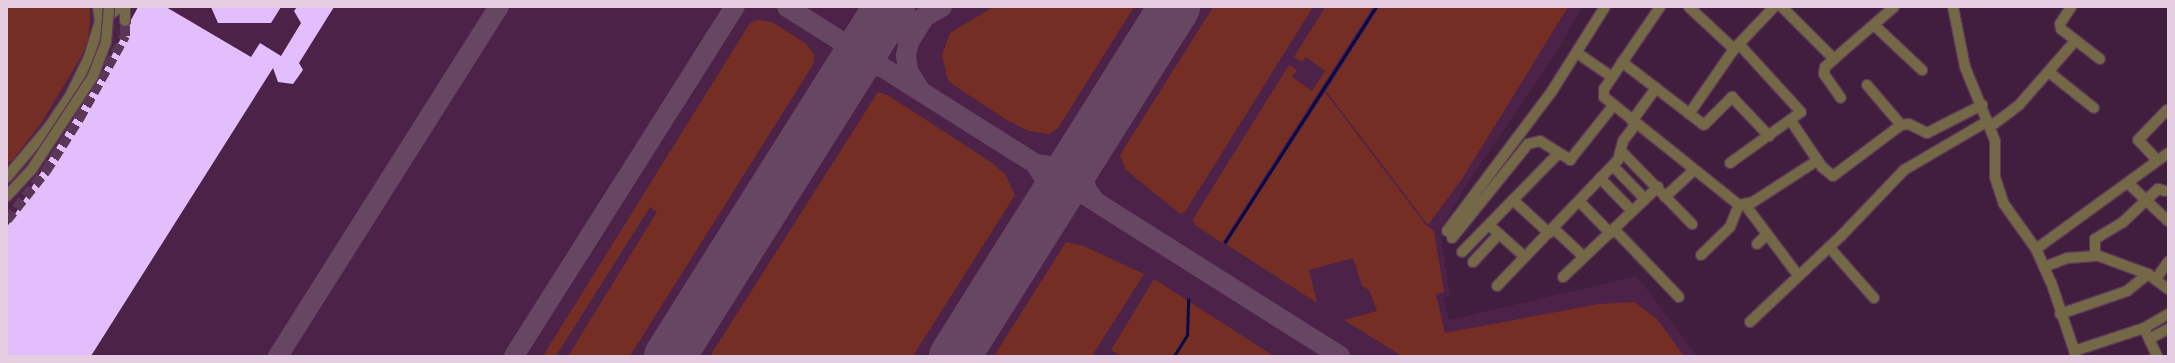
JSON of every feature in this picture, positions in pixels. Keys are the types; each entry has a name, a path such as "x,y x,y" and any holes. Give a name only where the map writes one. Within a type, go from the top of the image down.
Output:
{"street":[{"path":"7,177 49,127 71,94 89,57 100,22 98,7"},
{"path":"7,196 32,168 93,76 106,42 109,7"},
{"path":"100,22 120,7"},
{"path":"125,7 125,21"},
{"path":"1605,7 1552,91 1449,235 1528,144 1540,141 1566,160 1573,158 1613,106"},
{"path":"1660,7 1603,92 1613,106 1694,170 1742,205 1767,234 1797,274"},
{"path":"1689,7 1737,47 1799,107 1800,114 1730,163"},
{"path":"1689,114 1737,47 1774,7"},
{"path":"1782,7 1834,59"},
{"path":"1841,98 1824,74 1825,67 1894,7"},
{"path":"1953,7 1965,67 1982,105 1995,141 1995,177 2004,204 2036,249 2075,353 2144,328 2168,314"},
{"path":"2071,7 2060,27 2075,41 2100,59"},
{"path":"1874,25 1922,70"},
{"path":"1750,322 1797,274 1829,246 1904,170 1989,124 2019,105 2050,73 2075,41"},
{"path":"1577,53 1612,77"},
{"path":"1622,62 1689,114 1707,125 1732,97 1769,136"},
{"path":"2050,73 2094,108"},
{"path":"1867,85 1901,126"},
{"path":"1498,286 1613,166 1621,151 1623,141 1656,88"},
{"path":"1791,121 1827,172 1835,176 1901,126 1909,124 1928,133 1982,105"},
{"path":"2156,159 2138,140 2167,110"},
{"path":"1621,151 1658,187 1666,198 1692,224"},
{"path":"2036,249 2129,184 2156,159 2168,152"},
{"path":"1462,252 1558,154"},
{"path":"1701,255 1735,221 1742,205 1818,160"},
{"path":"1613,166 1645,199"},
{"path":"1666,198 1694,170"},
{"path":"1600,178 1632,211"},
{"path":"2129,184 2145,201 2168,221"},
{"path":"1563,277 1658,187"},
{"path":"2095,255 2095,239 2122,223 2158,189 2165,191"},
{"path":"1513,200 1584,257"},
{"path":"1579,201 1612,231 1679,297"},
{"path":"1489,225 1525,257"},
{"path":"1473,262 1499,234"},
{"path":"1757,244 1767,234"},
{"path":"1829,246 1874,298"},
{"path":"2044,268 2068,258 2095,255 2152,277 2168,290"},
{"path":"2060,314 2127,291 2152,277 2168,262"},
{"path":"2144,328 2157,356"},
{"path":"2149,339 2168,329"}],"shaded area":[{"path":"7,7 1582,7 1555,55 1468,182 1440,230 1450,296 1443,298 1449,320 1637,276 1697,356 7,356"},
{"path":"7,7 90,7 90,22 88,40 81,57 42,122 12,161 7,162"},
{"path":"993,7 1134,7 1058,128 1049,134 1029,131 1005,119 952,84 947,77 942,55 950,33"},
{"path":"1213,7 1313,7 1185,212 1180,214 1126,170 1120,155"},
{"path":"1325,7 1373,7 1222,243 1195,225 1193,219 1289,65 1297,70 1292,77 1312,91 1325,71 1306,57 1302,62 1294,57"},
{"path":"1379,7 1568,7 1462,179 1428,225 1326,91"},
{"path":"758,20 772,22 805,43 814,54 814,63 630,356 568,356 657,212 650,207 556,356 543,356 750,23"},
{"path":"878,92 889,96 991,162 1005,174 1015,195 913,356 710,356"},
{"path":"1325,92 1426,225 1434,231 1444,292 1436,294 1445,333 1599,304 1634,302 1657,319 1684,356 1402,356 1344,320 1377,311 1369,290 1362,286 1353,258 1309,270 1317,303 1226,244"},
{"path":"1066,242 1084,246 1144,274 1092,356 994,356"},
{"path":"1154,279 1274,356 1121,356 1111,350"}],"building":[{"path":"138,7 166,7 251,57 260,43 281,56 301,23 294,11 297,7 334,7 299,63 303,70 293,84 278,82 273,68 91,356 7,356 7,227 99,79"},
{"path":"211,7 281,7 271,23 218,23"}],"waterway":[{"path":"1225,242 1376,7"},
{"path":"1174,356 1187,335 1188,300"}],"taxiway":[{"path":"278,356 499,7"},
{"path":"514,356 735,7"},
{"path":"787,7 1340,356"},
{"path":"860,53 942,7"},
{"path":"920,90 908,71 906,55 909,42 923,20"},
{"path":"843,80 862,64 882,67"},
{"path":"1036,164 1058,167 1071,162 1090,141"},
{"path":"1087,146 1081,169 1087,190 1095,201"},
{"path":"1037,167 1050,186 1049,200 1040,220"}],"runway":[{"path":"669,356 889,7"},
{"path":"954,356 1174,7"}],"tunnel":[{"path":"7,220 46,171 79,119 125,36 125,21"}]}
